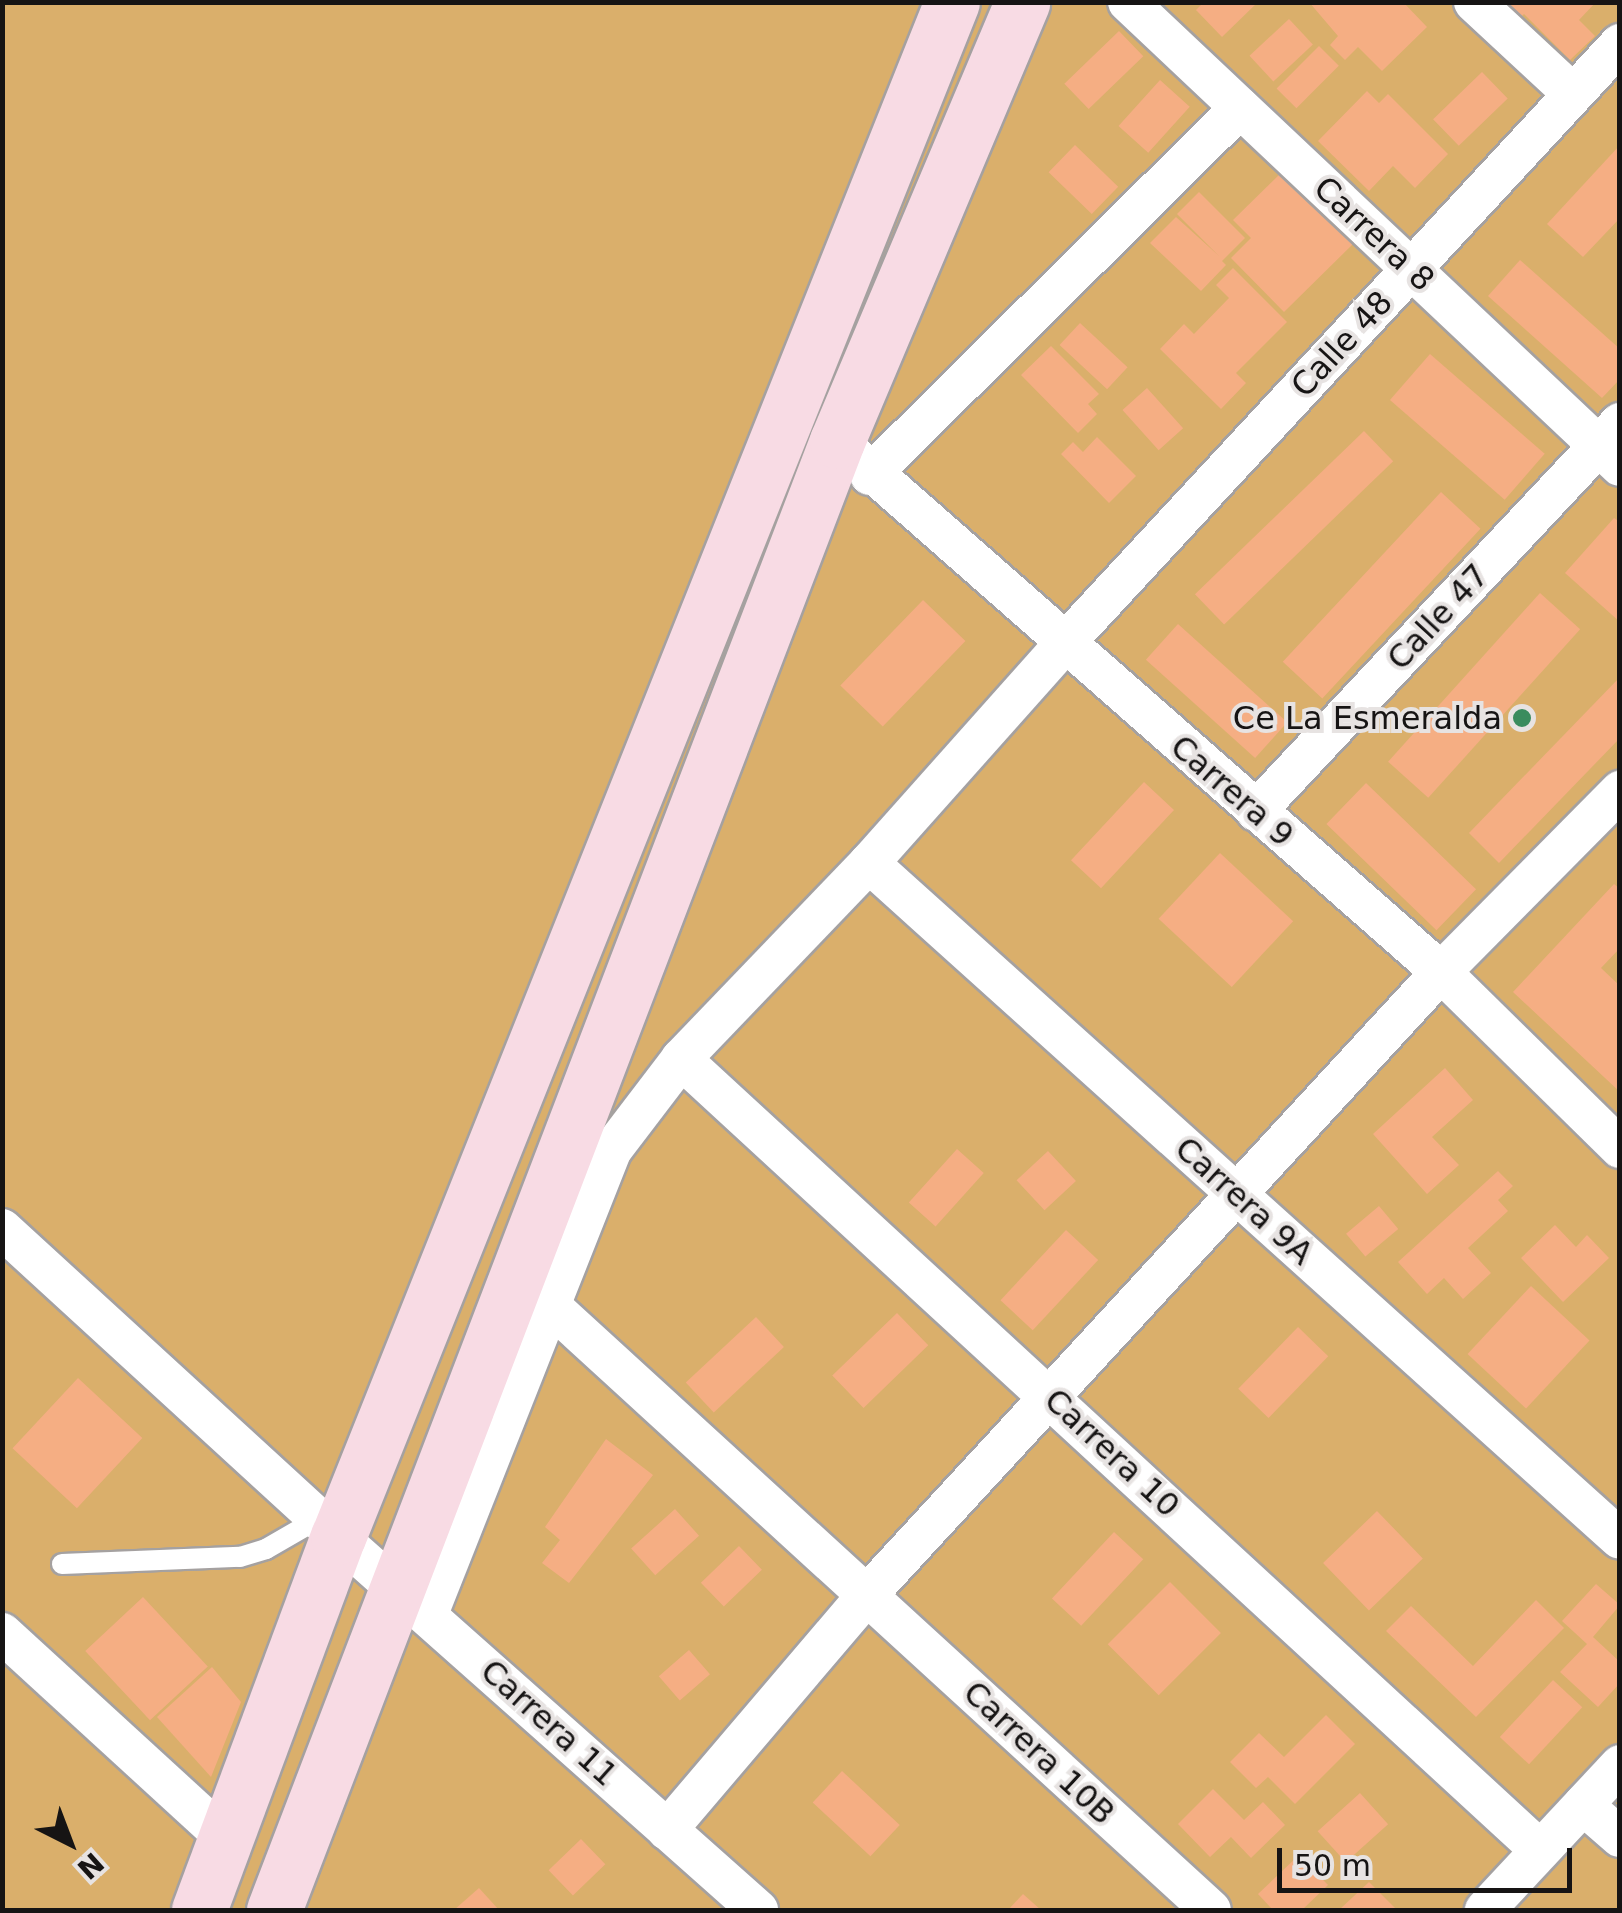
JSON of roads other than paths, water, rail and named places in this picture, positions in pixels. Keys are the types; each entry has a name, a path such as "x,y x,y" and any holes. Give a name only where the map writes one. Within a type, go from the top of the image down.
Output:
{"main road":[{"path":"199,1910 328,1528 952,2"},
{"path":"274,1910 414,1602 854,458 1022,2"}],"street":[{"name":"Carrera 8","path":"1128,2 1411,270 1612,445"},
{"path":"1474,2 1572,94"},
{"name":"Calle 48","path":"532,1290 611,1151 681,1059 869,863 1064,644 1620,44"},
{"path":"854,458 1240,108"},
{"name":"Calle 47","path":"1256,811 1612,445"},
{"name":"Carrera 9","path":"854,458 1441,972 1620,1148"},
{"path":"668,1830 867,1595 1441,972 1618,796"},
{"name":"Carrera 9A","path":"869,863 1620,1539"},
{"name":"Carrera 10","path":"681,1059 1540,1850"},
{"name":"Carrera 11","path":"2,1228 328,1528 668,1830 744,1906"},
{"name":"Carrera 10B","path":"532,1290 1211,1910"},
{"path":"2,1632 224,1837"},
{"path":"1484,1910 1620,1765"},
{"path":"1583,1805 1620,1837"}],"lane":[{"path":"62,1564 240,1557 328,1528"}],"place":[{"name":"Ce La Esmeralda","path":"1522,718"}]}
